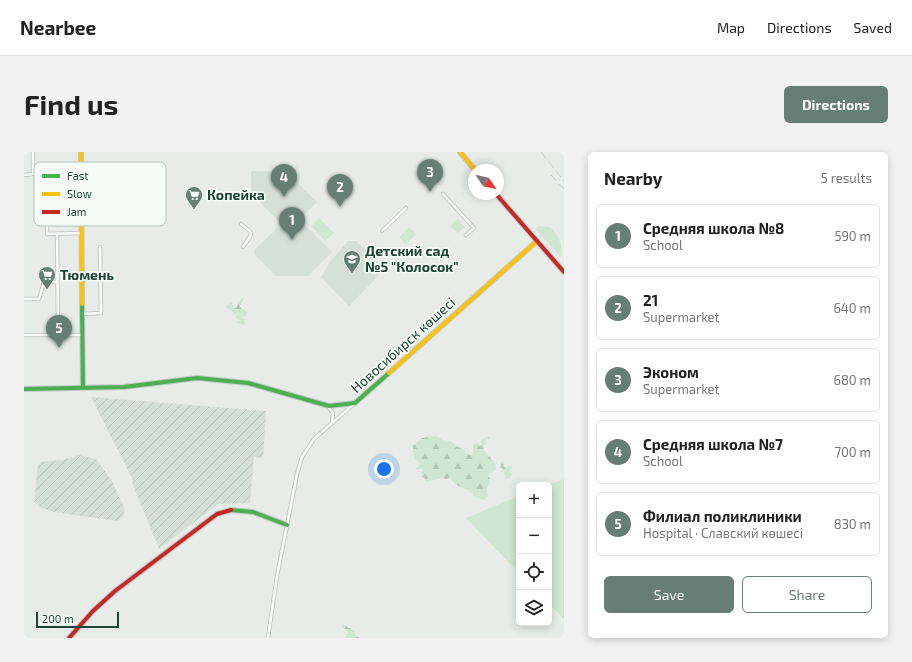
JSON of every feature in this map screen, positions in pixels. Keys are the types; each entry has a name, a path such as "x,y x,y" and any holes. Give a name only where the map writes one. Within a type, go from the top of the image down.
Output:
{"main road":[{"path":"460,152 470,164"},
{"path":"501,200 564,272"},
{"path":"81,226 82,388"},
{"name":"Новосибирск көшесі","path":"24,389 124,387 189,378 219,379 257,385 325,405 339,406 355,403 537,241"},
{"path":"69,638 93,611 115,591 217,514 224,511 242,509 260,513 287,525"}],"street":[{"path":"24,175 33,174 34,152"},
{"path":"443,194 474,228 466,235"},
{"path":"382,231 406,208"},
{"path":"241,224 250,231 251,235 243,247"},
{"path":"47,226 47,234 81,234"},
{"path":"57,234 58,325"},
{"path":"82,314 101,313 100,247"},
{"path":"24,299 39,299 44,282 57,282"},
{"path":"24,335 82,335"},
{"path":"268,638 287,525 297,474 302,458 314,439 355,403"},
{"path":"325,405 333,413 332,423"}],"shaded area":[{"path":"251,171 286,171 317,202 288,231 251,193"},
{"path":"300,220 332,252 308,276 276,276 254,254 255,249 277,228 279,230 282,226 288,232"},
{"name":"Детский сад №5 \"Колосок\"","path":"348,241 356,241 385,269 349,306 321,277 330,262"},
{"path":"91,397 266,411 263,458 254,457 250,503 218,504 159,549 133,485 132,478"},
{"path":"78,455 96,459 112,481 125,509 123,517 118,521 53,512 40,507 34,501 38,465 41,462 63,460"}],"green space":[{"path":"319,218 334,233 325,241 311,226"},
{"path":"457,219 465,227 458,233 450,226"},
{"path":"538,226 550,227 556,234 562,249 561,257 535,229"},
{"path":"409,227 416,234 406,244 399,237"},
{"path":"244,297 240,307 247,312 246,316 242,317 246,320 244,320 246,324 244,325 235,322 241,321 235,317 239,314 235,315 232,311 225,307 232,302 233,308 236,308"},
{"path":"435,436 442,440 451,441 456,446 465,450 465,454 472,455 474,444 478,443 479,446 482,445 480,441 488,436 489,438 485,440 487,444 484,445 484,450 494,462 496,470 489,474 490,483 486,489 488,491 485,493 489,495 484,500 473,496 473,493 469,493 469,491 455,484 449,477 448,479 425,482 425,478 421,477 423,469 416,469 419,465 418,461 414,459 413,446 422,438"},
{"path":"504,461 504,466 508,468 508,465 513,467 509,471 512,474 509,479 506,478 502,468 500,468 500,462"},
{"path":"564,479 564,619 552,607 552,484"},
{"path":"516,497 516,570 466,518"},
{"path":"344,625 355,631 355,635 359,638 345,638 348,632 342,626"}],"railway":[{"path":"541,152 564,181"},
{"path":"551,175 564,189"}],"traffic: fast":[{"path":"82,304 83,388"},
{"path":"24,389 124,387 197,378 248,383 329,406 355,403 389,373"},
{"path":"231,510 253,512 287,525"}],"traffic: slow":[{"path":"81,152 81,162"},
{"path":"460,152 470,164"},
{"path":"81,226 82,304"},
{"path":"389,373 537,241"}],"traffic: jam":[{"path":"501,200 564,272"},
{"path":"69,638 93,611 115,591 217,514 231,510"}],"place":[{"name":"Эконом","path":"430,192"},
{"name":"Средняя школа №7","path":"284,197"},
{"name":"21","path":"340,207"},
{"name":"Копейка","path":"194,210"},
{"name":"Средняя школа №8","path":"292,240"},
{"name":"Детский сад №5 \"Колосок\"","path":"352,274"},
{"name":"Тюмень","path":"47,290"},
{"name":"Филиал поликлиники","path":"59,348"}]}
